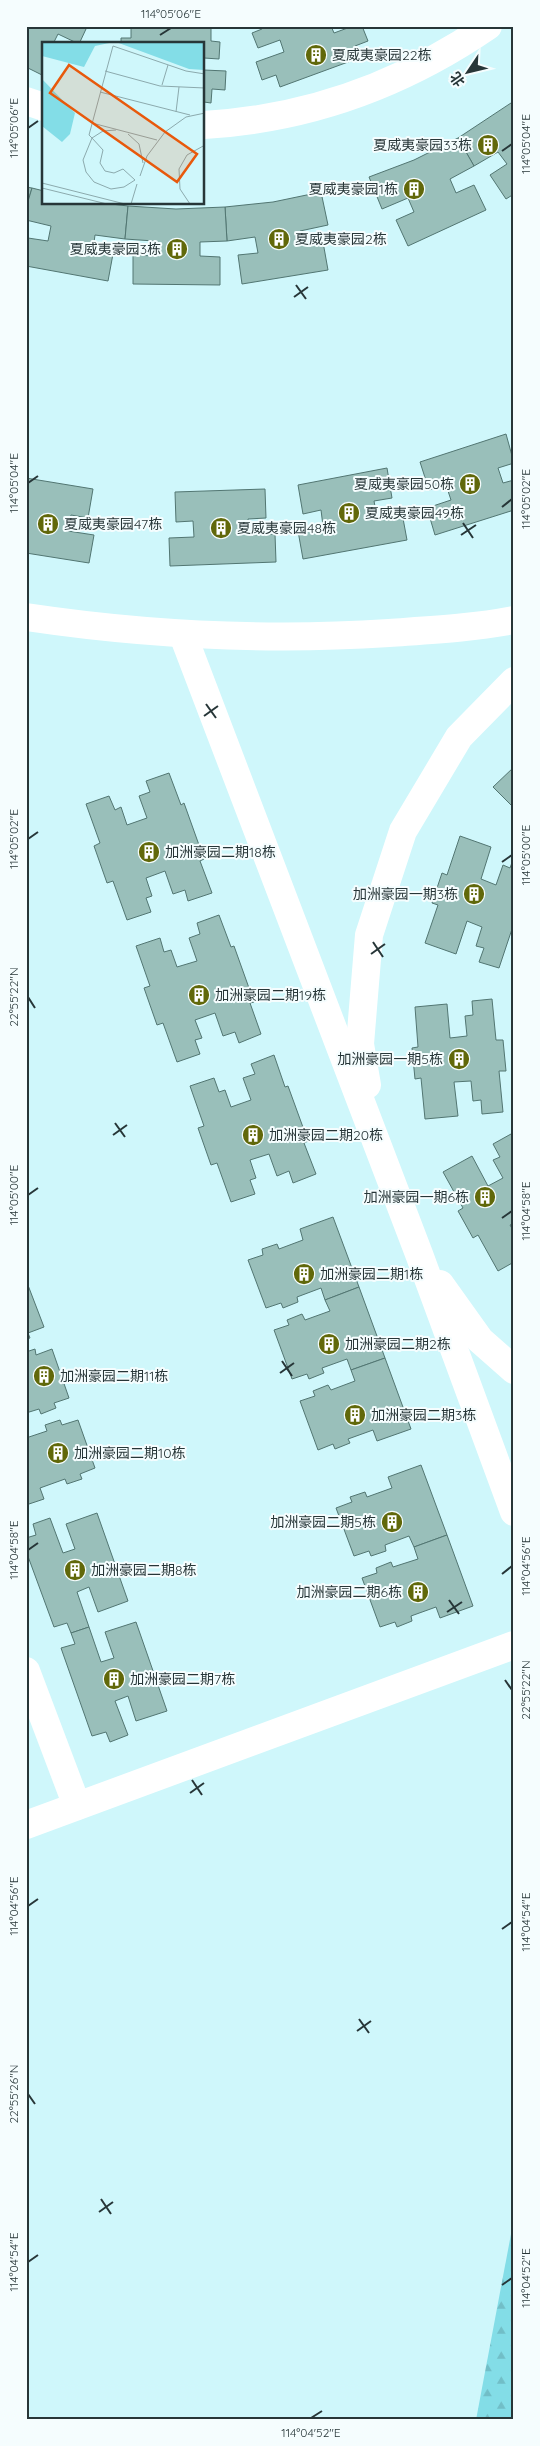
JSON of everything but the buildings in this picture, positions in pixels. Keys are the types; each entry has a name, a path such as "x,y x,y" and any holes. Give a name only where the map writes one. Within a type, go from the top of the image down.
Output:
{"lane":[{"path":"205,125 259,119 303,111 362,93 412,72 459,46 488,26"},
{"path":"26,101 42,106"},
{"path":"26,617 95,627 184,635 332,636 481,626 514,620"},
{"path":"184,635 419,1254 514,1512"},
{"path":"375,1140 360,1044 369,935 402,830 459,737 514,681"},
{"path":"419,1254 480,1340 514,1370"},
{"path":"26,1824 514,1645"},
{"path":"26,1671 76,1806"}],"green space":[{"path":"514,2218 514,2420 476,2420"}],"place":[{"name":"夏威夷豪园22栋","path":"316,55"},
{"name":"夏威夷豪园33栋","path":"488,145"},
{"name":"夏威夷豪园1栋","path":"414,189"},
{"name":"夏威夷豪园2栋","path":"279,239"},
{"name":"夏威夷豪园3栋","path":"177,249"},
{"name":"夏威夷豪园50栋","path":"470,484"},
{"name":"夏威夷豪园49栋","path":"349,513"},
{"name":"夏威夷豪园47栋","path":"48,524"},
{"name":"夏威夷豪园48栋","path":"221,528"},
{"name":"加洲豪园二期18栋","path":"149,852"},
{"name":"加洲豪园一期3栋","path":"474,894"},
{"name":"加洲豪园二期19栋","path":"199,995"},
{"name":"加洲豪园一期5栋","path":"459,1059"},
{"name":"加洲豪园二期20栋","path":"253,1135"},
{"name":"加洲豪园一期6栋","path":"485,1197"},
{"name":"加洲豪园二期1栋","path":"304,1274"},
{"name":"加洲豪园二期2栋","path":"329,1344"},
{"name":"加洲豪园二期11栋","path":"44,1376"},
{"name":"加洲豪园二期3栋","path":"355,1415"},
{"name":"加洲豪园二期10栋","path":"58,1453"},
{"name":"加洲豪园二期5栋","path":"392,1522"},
{"name":"加洲豪园二期8栋","path":"75,1570"},
{"name":"加洲豪园二期6栋","path":"418,1592"},
{"name":"加洲豪园二期7栋","path":"114,1679"}]}
